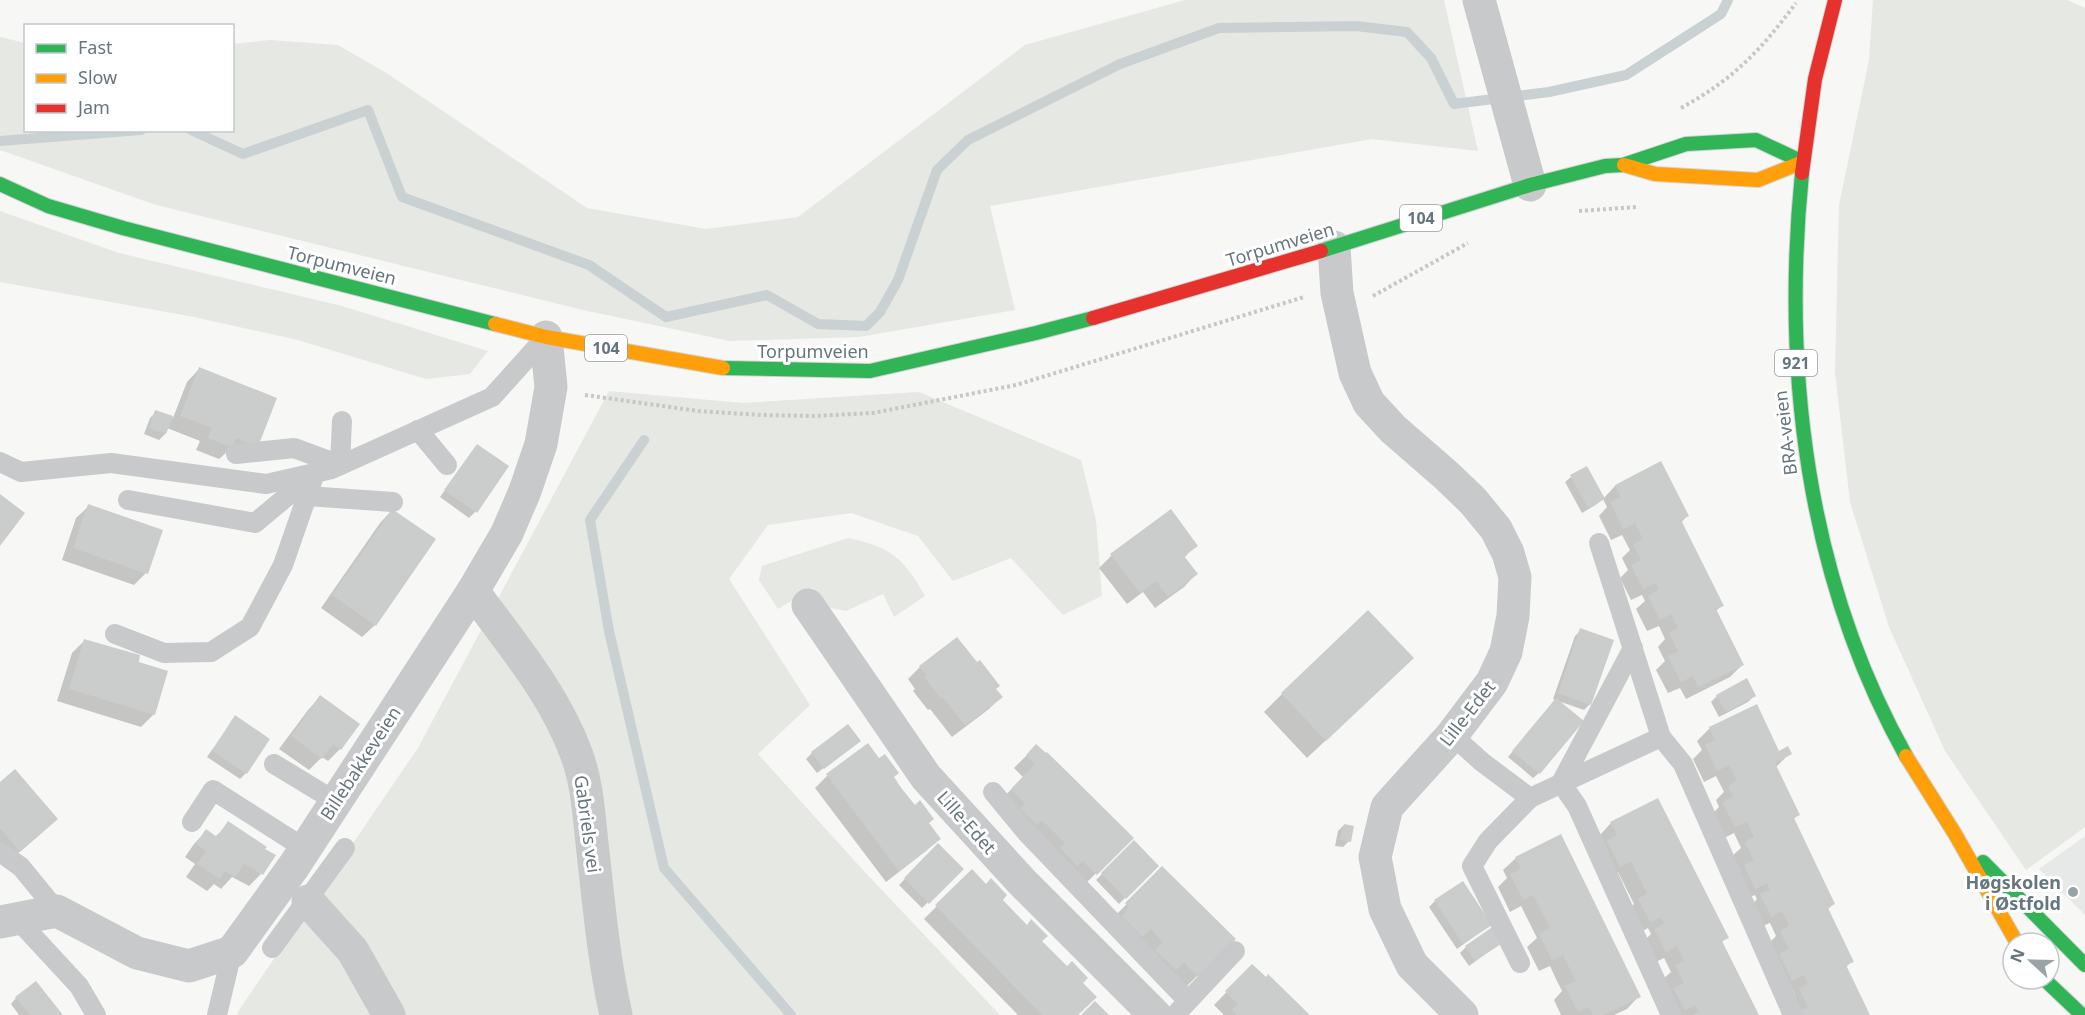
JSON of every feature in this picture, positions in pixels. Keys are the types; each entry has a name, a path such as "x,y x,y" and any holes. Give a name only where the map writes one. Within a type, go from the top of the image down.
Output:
{"main road":[{"name":"BRA-veien","path":"1835,0 1818,62 1803,162 1796,242 1796,359 1799,418 1808,479 1827,562 1853,642 1871,687 1920,780 1955,834 1999,916 2010,931"},
{"name":"Torpumveien","path":"0,184 48,206 123,228 546,337 731,369 870,371 1036,333 1140,305 1530,185 1605,166 1623,165 1686,144 1756,140 1803,162"},
{"name":"Torpumveien","path":"1623,165 1655,174 1758,180 1803,162"},
{"name":"BRA-veien","path":"1955,834 2085,965"},
{"path":"2057,991 2082,1015"}],"street":[{"path":"1479,0 1530,185"},
{"name":"Lille-Edet","path":"1334,247 1337,293 1355,373 1369,403 1393,429 1448,476 1473,501 1496,529 1508,553 1515,577 1513,616 1506,652 1492,682 1452,735 1387,807 1375,857 1385,909 1412,965 1462,1015"},
{"name":"Billebakkeveien","path":"232,952 294,866 473,591 507,533 525,491 541,444 551,387 546,337"},
{"name":"Gabriels vei","path":"473,591 546,691 577,755 586,789 599,907 616,1015"},
{"name":"Lille-Edet","path":"808,605 926,777 1023,883 1155,1015"},
{"path":"308,901 353,951 389,1015"},
{"path":"8,920 57,911 137,953 189,966 232,952"}],"lane":[{"path":"0,462 21,472 111,463 266,484 315,473 340,465 492,397 546,337"},
{"path":"340,465 342,421"},
{"path":"418,430 447,465"},
{"path":"236,454 294,448 340,465"},
{"path":"115,634 164,654 211,652 250,627 283,564 315,473"},
{"path":"128,500 255,523 315,473"},
{"path":"307,496 393,502"},
{"path":"1599,543 1661,737 1683,764 1793,1015"},
{"path":"1561,783 1633,648"},
{"path":"1452,735 1482,762 1530,798"},
{"path":"1520,963 1472,866 1488,842 1530,798 1661,737"},
{"path":"274,764 335,801"},
{"path":"1561,783 1577,807 1671,1015"},
{"path":"192,822 213,790 304,848"},
{"path":"993,792 1026,832 1097,905 1182,1008 1235,951"},
{"path":"272,948 345,848"},
{"path":"0,852 21,867 57,911"},
{"path":"1071,930 1097,905"},
{"path":"8,920 79,986 96,1015"},
{"path":"217,1015 232,952"}],"path":[{"path":"1679,110 1709,93 1734,74 1768,41 1798,0"}],"shaded area":[{"path":"1185,0 1444,0 1478,151 1372,139 990,206 1015,310 859,337 730,341 583,310 156,205 0,150 0,37 24,43 24,132 234,132 234,44 270,40 338,45 388,74 587,208 706,229 798,217 1025,45"},
{"path":"1873,0 2067,0 2085,8 2085,827 2026,870 1945,751 1889,627 1850,502 1835,372 1839,205 1869,60"},
{"path":"0,211 119,253 342,306 488,351 470,374 426,379 298,340 194,317 0,282"},
{"path":"609,391 743,403 919,392 1081,460 1096,520 1102,596 1063,615 1011,558 953,581 918,536 851,513 768,525 729,579 810,705 758,754 862,869 1000,1015 238,1015 237,1013 418,748"},
{"path":"848,538 876,546 895,557 910,573 925,596 894,617 883,594 846,611 826,607 813,588 778,609 759,580 762,566"},
{"name":"Høgskolen i Østfold","path":"2085,836 2085,915 2039,869"}],"building":[{"path":"199,367 277,398 258,447 236,438 233,448 208,438 212,428 180,416"},
{"path":"155,410 173,416 166,434 149,428"},
{"path":"477,444 509,466 477,513 444,490"},
{"path":"1661,461 1689,516 1681,520 1724,606 1716,609 1744,665 1698,687 1693,676 1681,682 1668,656 1678,651 1669,633 1678,628 1671,614 1660,620 1648,596 1658,590 1657,586 1655,583 1643,589 1631,565 1641,560 1633,544 1643,539 1635,523 1623,529 1610,502 1621,497 1615,485"},
{"path":"1587,466 1605,499 1588,508 1570,475"},
{"path":"0,494 25,513 0,546"},
{"path":"88,504 163,530 148,574 73,548"},
{"path":"392,509 436,539 376,626 332,595"},
{"path":"1171,509 1198,546 1184,556 1198,574 1168,597 1156,581 1140,593 1110,554"},
{"path":"1368,610 1414,658 1326,741 1281,693"},
{"path":"1580,628 1614,640 1591,705 1558,693"},
{"path":"957,637 977,662 980,660 1000,686 996,689 1003,697 965,726 924,677 926,675 919,666"},
{"path":"84,639 140,655 139,662 168,671 155,715 69,689"},
{"path":"1747,678 1756,696 1726,712 1716,695"},
{"path":"320,695 360,724 341,750 333,744 322,759 291,736"},
{"path":"1556,698 1584,721 1540,774 1512,751"},
{"path":"1757,704 1779,751 1788,746 1792,754 1775,763 1800,815 1794,818 1835,904 1828,908 1854,962 1846,965 1870,1015 1800,1015 1798,1012 1808,1007 1799,988 1808,984 1804,975 1792,981 1779,954 1789,949 1780,931 1789,926 1782,911 1771,917 1760,894 1770,890 1767,883 1755,889 1744,865 1754,860 1745,842 1754,837 1747,822 1735,827 1722,802 1733,797 1728,786 1737,781 1729,765 1717,771 1705,745 1715,740 1709,727"},
{"path":"235,715 270,739 247,774 212,751"},
{"path":"848,724 861,741 824,769 811,752"},
{"path":"868,743 879,758 885,754 899,773 894,777 915,805 920,800 934,819 929,823 941,839 899,871 826,774"},
{"path":"1036,744 1047,752 1134,838 1097,875 1083,861 1077,866 1060,848 1065,843 1042,820 1037,825 1020,808 1025,803 1011,789 1035,764 1026,755"},
{"path":"15,769 58,819 20,852 0,828 0,782"},
{"path":"1658,798 1729,938 1722,941 1759,1015 1693,1015 1699,1012 1695,1005 1685,1010 1673,988 1684,983 1675,965 1684,961 1677,946 1666,952 1654,929 1664,924 1661,917 1650,922 1638,899 1647,893 1631,861 1620,867 1607,841 1617,835 1610,822"},
{"path":"228,821 276,855 263,875 244,864 235,877 225,871 220,879 197,864 206,851 196,844 206,829 217,837"},
{"path":"1344,824 1354,826 1351,842 1340,840"},
{"path":"1561,834 1641,997 1603,1015 1593,1015 1589,1007 1578,1012 1565,986 1576,981 1563,955 1552,960 1539,934 1550,928 1533,895 1523,900 1510,874 1521,869 1515,857"},
{"path":"1134,840 1159,866 1126,899 1101,873"},
{"path":"938,843 964,869 929,904 904,878"},
{"path":"1162,866 1236,939 1198,977 1184,962 1176,970 1155,950 1163,942 1151,929 1142,937 1122,916 1129,908 1125,903"},
{"path":"972,869 986,884 991,878 1007,895 1003,900 1027,925 1031,919 1048,936 1042,941 1067,966 1072,961 1088,978 1083,983 1097,997 1078,1015 1042,1015 935,905"},
{"path":"1463,881 1492,925 1463,944 1434,900"},
{"path":"1494,926 1504,942 1475,961 1465,946"},
{"path":"1252,964 1266,977 1268,974 1310,1015 1237,1015 1232,1010 1238,1004 1225,991"},
{"path":"36,981 63,1015 30,1015 15,997"},
{"path":"1095,1001 1109,1015 1081,1015"}],"waterway":[{"path":"195,132 243,154 368,110 402,197 589,265 666,317 767,295 818,324 866,326 880,312 898,280 937,170 968,140 1120,64 1219,28 1356,26 1407,32 1431,58 1454,104 1549,92 1626,75 1721,14 1728,0"},
{"path":"0,141 115,132"},
{"path":"644,440 590,520 609,631 664,868 791,1015"}],"traffic: fast":[{"path":"1321,251 1530,185 1605,166 1623,165 1686,144 1756,140 1803,162"},
{"path":"1802,173 1797,248 1796,323 1800,398 1809,473 1824,546 1845,618 1872,688 1906,756"},
{"path":"0,184 48,206 123,228 495,324"},
{"path":"723,368 870,371 1093,318"},
{"path":"1983,862 2085,965"},
{"path":"2057,991 2082,1015"}],"traffic: slow":[{"path":"1624,165 1655,174 1758,180 1803,162"},
{"path":"495,324 546,337 723,368"},
{"path":"1906,756 1955,834 2010,931"}],"traffic: jam":[{"path":"1802,173 1815,79 1835,0"},
{"path":"1093,318 1321,251"}],"place":[{"name":"Høgskolen i Østfold","path":"2073,892"}]}
